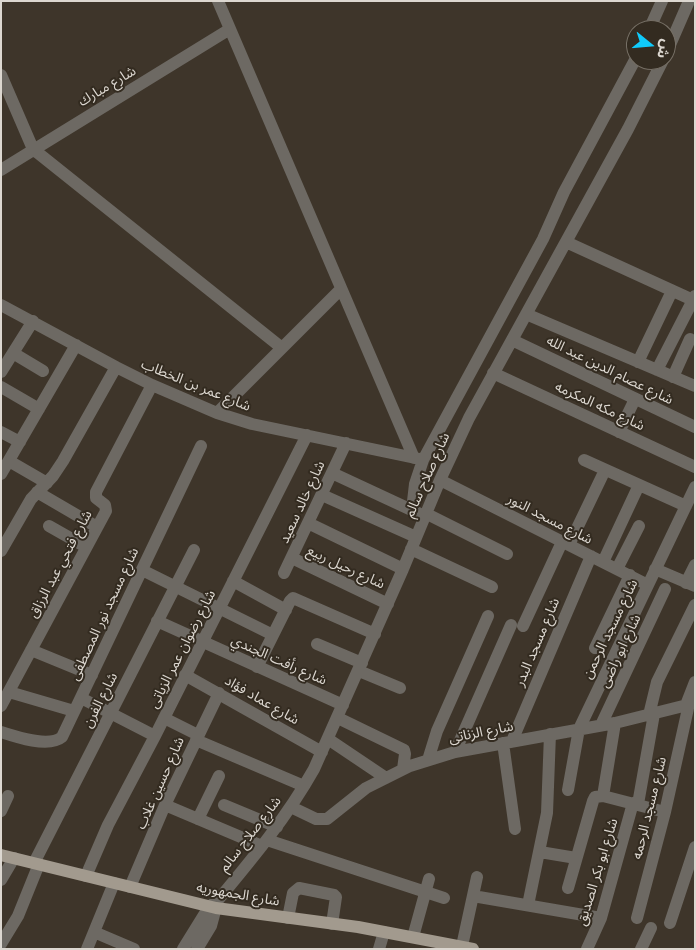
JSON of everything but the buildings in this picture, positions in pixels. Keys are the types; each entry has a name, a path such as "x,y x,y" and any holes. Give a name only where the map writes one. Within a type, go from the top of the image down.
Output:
{"main road":[{"name":"شارع الجمهوريه","path":"8,857 130,887 214,905 413,937 446,946 469,948"}],"street":[{"path":"218,1 341,289 418,459"},
{"path":"653,20 662,1"},
{"path":"676,31 689,1"},
{"name":"شارع مبارك","path":"1,170 230,29"},
{"path":"412,510 418,459 543,239 564,192 630,70"},
{"name":"شارع صلاح سالم","path":"214,905 277,827 304,786 338,718 440,480 469,418 628,129 658,70"},
{"path":"1,76 33,149 282,348"},
{"path":"566,242 672,291 694,299 657,370"},
{"path":"217,413 341,289"},
{"path":"638,362 672,291"},
{"name":"شارع عمر بن الخطاب","path":"1,305 152,385 217,413 252,424 418,459"},
{"path":"526,314 695,386"},
{"path":"3,367 33,322"},
{"path":"673,378 690,339"},
{"name":"شارع عصام الدين عبد الله","path":"512,340 695,427"},
{"path":"1,474 76,345"},
{"path":"13,353 43,371"},
{"path":"1,551 25,507 47,483 63,461 116,367"},
{"name":"شارع مكه المكرمه","path":"494,373 695,467"},
{"name":"شارع فتحي عبد الرزاق","path":"1,706 106,509 104,503 96,498 96,492 152,385"},
{"path":"1,387 39,409"},
{"path":"619,432 635,399"},
{"path":"1,432 20,442"},
{"name":"شارع رضوان عمر الزياتى","path":"86,876 108,825 307,435"},
{"name":"شارع خالد سعيد","path":"284,573 346,443"},
{"name":"شارع مسجد نور المصطفى","path":"1,732 32,740 55,741 62,737 201,446"},
{"path":"584,460 686,506"},
{"path":"9,461 47,483"},
{"path":"455,752 517,625 566,543 605,470"},
{"path":"332,473 507,554"},
{"name":"شارع مسجد النور","path":"440,480 648,585"},
{"path":"603,562 639,485"},
{"name":"شارع مسجد الرحمن","path":"568,790 579,729 695,487"},
{"path":"37,492 97,527"},
{"path":"322,495 414,543 492,587"},
{"path":"308,523 403,569"},
{"path":"48,526 86,547"},
{"path":"617,569 639,526"},
{"name":"شارع الفرن","path":"1,944 18,916 36,864 110,713 194,550"},
{"name":"شارع مسجد البدر","path":"507,742 591,556"},
{"name":"شارع رحيل ربيع","path":"292,558 388,604"},
{"path":"655,569 691,584 695,564"},
{"path":"142,570 273,635"},
{"path":"595,648 630,575"},
{"path":"233,581 289,604"},
{"name":"شارع ابو راضى","path":"601,726 665,589"},
{"path":"258,667 289,604 296,599 374,634"},
{"name":"شارع ابو بكر الصديق","path":"587,949 601,918 635,804 657,682 695,604"},
{"path":"428,760 438,730 488,616"},
{"name":"شارع رأفت الجندي","path":"157,622 343,705"},
{"path":"317,644 400,688"},
{"path":"31,650 92,675"},
{"name":"شارع عماد فؤاد","path":"186,675 322,752"},
{"name":"شارع مسجد الرحمه","path":"637,918 665,812 695,682"},
{"path":"9,692 74,711"},
{"name":"شارع حسين غلاب","path":"130,887 165,806 219,692"},
{"path":"81,698 155,736"},
{"name":"شارع الزناتى","path":"291,808 316,818 327,819 366,788 403,769 428,760 455,752 601,726 690,704"},
{"path":"164,718 197,738 304,786"},
{"path":"338,718 404,750 403,769"},
{"path":"603,796 615,723"},
{"path":"528,905 547,813 550,734"},
{"path":"328,739 386,778"},
{"path":"507,742 515,829"},
{"path":"198,819 218,776"},
{"path":"1,811 8,796"},
{"path":"568,888 593,801 596,797 603,796 665,812"},
{"path":"224,805 277,827"},
{"path":"165,806 264,843 444,898"},
{"path":"670,923 695,847"},
{"path":"540,852 576,858"},
{"path":"1,880 8,857"},
{"path":"469,948 473,896 477,877"},
{"path":"413,937 429,879"},
{"path":"87,949 114,883"},
{"path":"288,918 293,893 299,888 336,897 332,924"},
{"path":"473,896 601,918"},
{"path":"183,949 214,905"},
{"path":"197,949 211,926 214,905"},
{"path":"641,949 651,928"},
{"path":"94,932 134,949"},
{"path":"379,949 384,932"}]}
